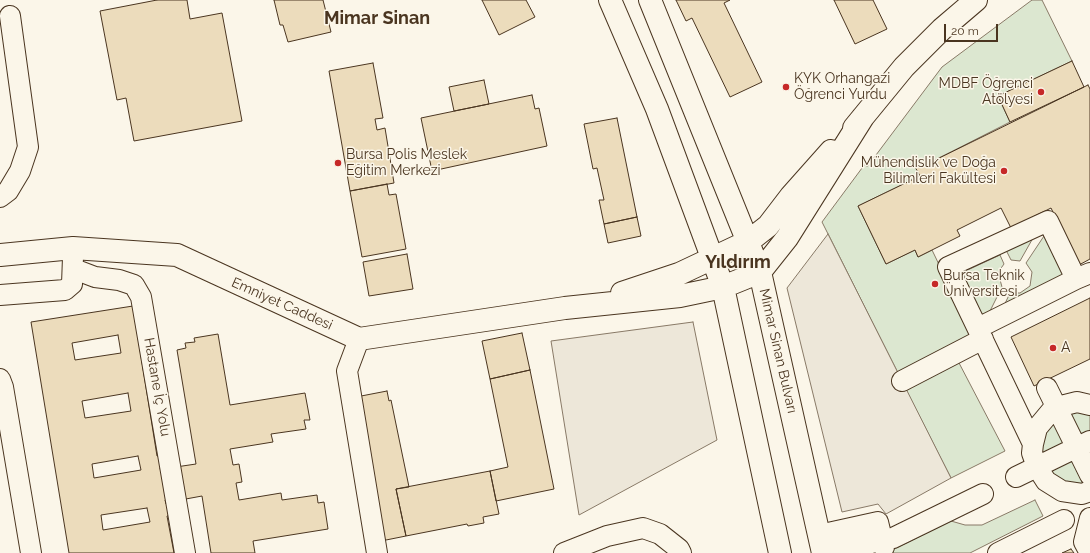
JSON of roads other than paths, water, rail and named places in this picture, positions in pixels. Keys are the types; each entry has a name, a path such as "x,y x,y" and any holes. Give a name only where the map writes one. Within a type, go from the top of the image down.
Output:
{"main road":[{"path":"610,0 657,110 723,287 780,553"},
{"name":"Mimar Sinan Bulvarı","path":"650,0 749,241 760,272 823,547"},
{"path":"565,308 633,290 679,274 749,241 768,226 791,196 864,117 904,67 942,29 976,0"},
{"path":"359,339 565,308 680,296 723,287 760,272 787,238 864,117"},
{"path":"728,191 742,207 752,214 764,212 791,196"},
{"name":"Emniyet Caddesi","path":"0,255 73,259 177,255 359,339"}],"street":[{"path":"0,197 8,191 20,171 28,147 10,16"},
{"path":"902,381 980,334 1083,276 1048,221 948,267 980,334 1032,444"},
{"path":"0,288 60,281 73,259"},
{"path":"0,295 65,290 72,284 73,259"},
{"name":"Hastane İç Yolu","path":"73,259 95,277 119,280 134,285 141,297 185,553"},
{"path":"359,339 347,371 377,553"},
{"path":"0,379 3,387 31,553"},
{"path":"1048,388 1057,408 1083,445 1090,475"},
{"path":"1090,405 1077,402 1052,410 1037,428 1032,444 1032,453 1036,468 1046,481 1062,492 1082,494 1090,491"},
{"path":"1016,477 1083,445"},
{"path":"859,553 883,547 893,538 983,494"},
{"path":"1090,518 1084,542 1090,553"},
{"path":"998,553 1064,520"},
{"path":"823,547 878,522 883,547"},
{"path":"564,553 607,536 643,528 660,534 681,553"}],"place":[{"name":"KYK Orhangazi Öğrenci Yurdu","path":"786,87"},
{"name":"MDBF Öğrenci Atölyesi","path":"1041,92"},
{"name":"Bursa Polis Meslek Eğitim Merkezi","path":"338,163"},
{"name":"Mühendislik ve Doğa Bilimleri Fakültesi","path":"1004,171"},
{"name":"Bursa Teknik Üniversitesi","path":"935,284"},
{"name":"A","path":"1053,348"}],"district":[{"name":"Mimar Sinan","path":"377,19"},
{"name":"Yıldırım","path":"738,263"}]}
